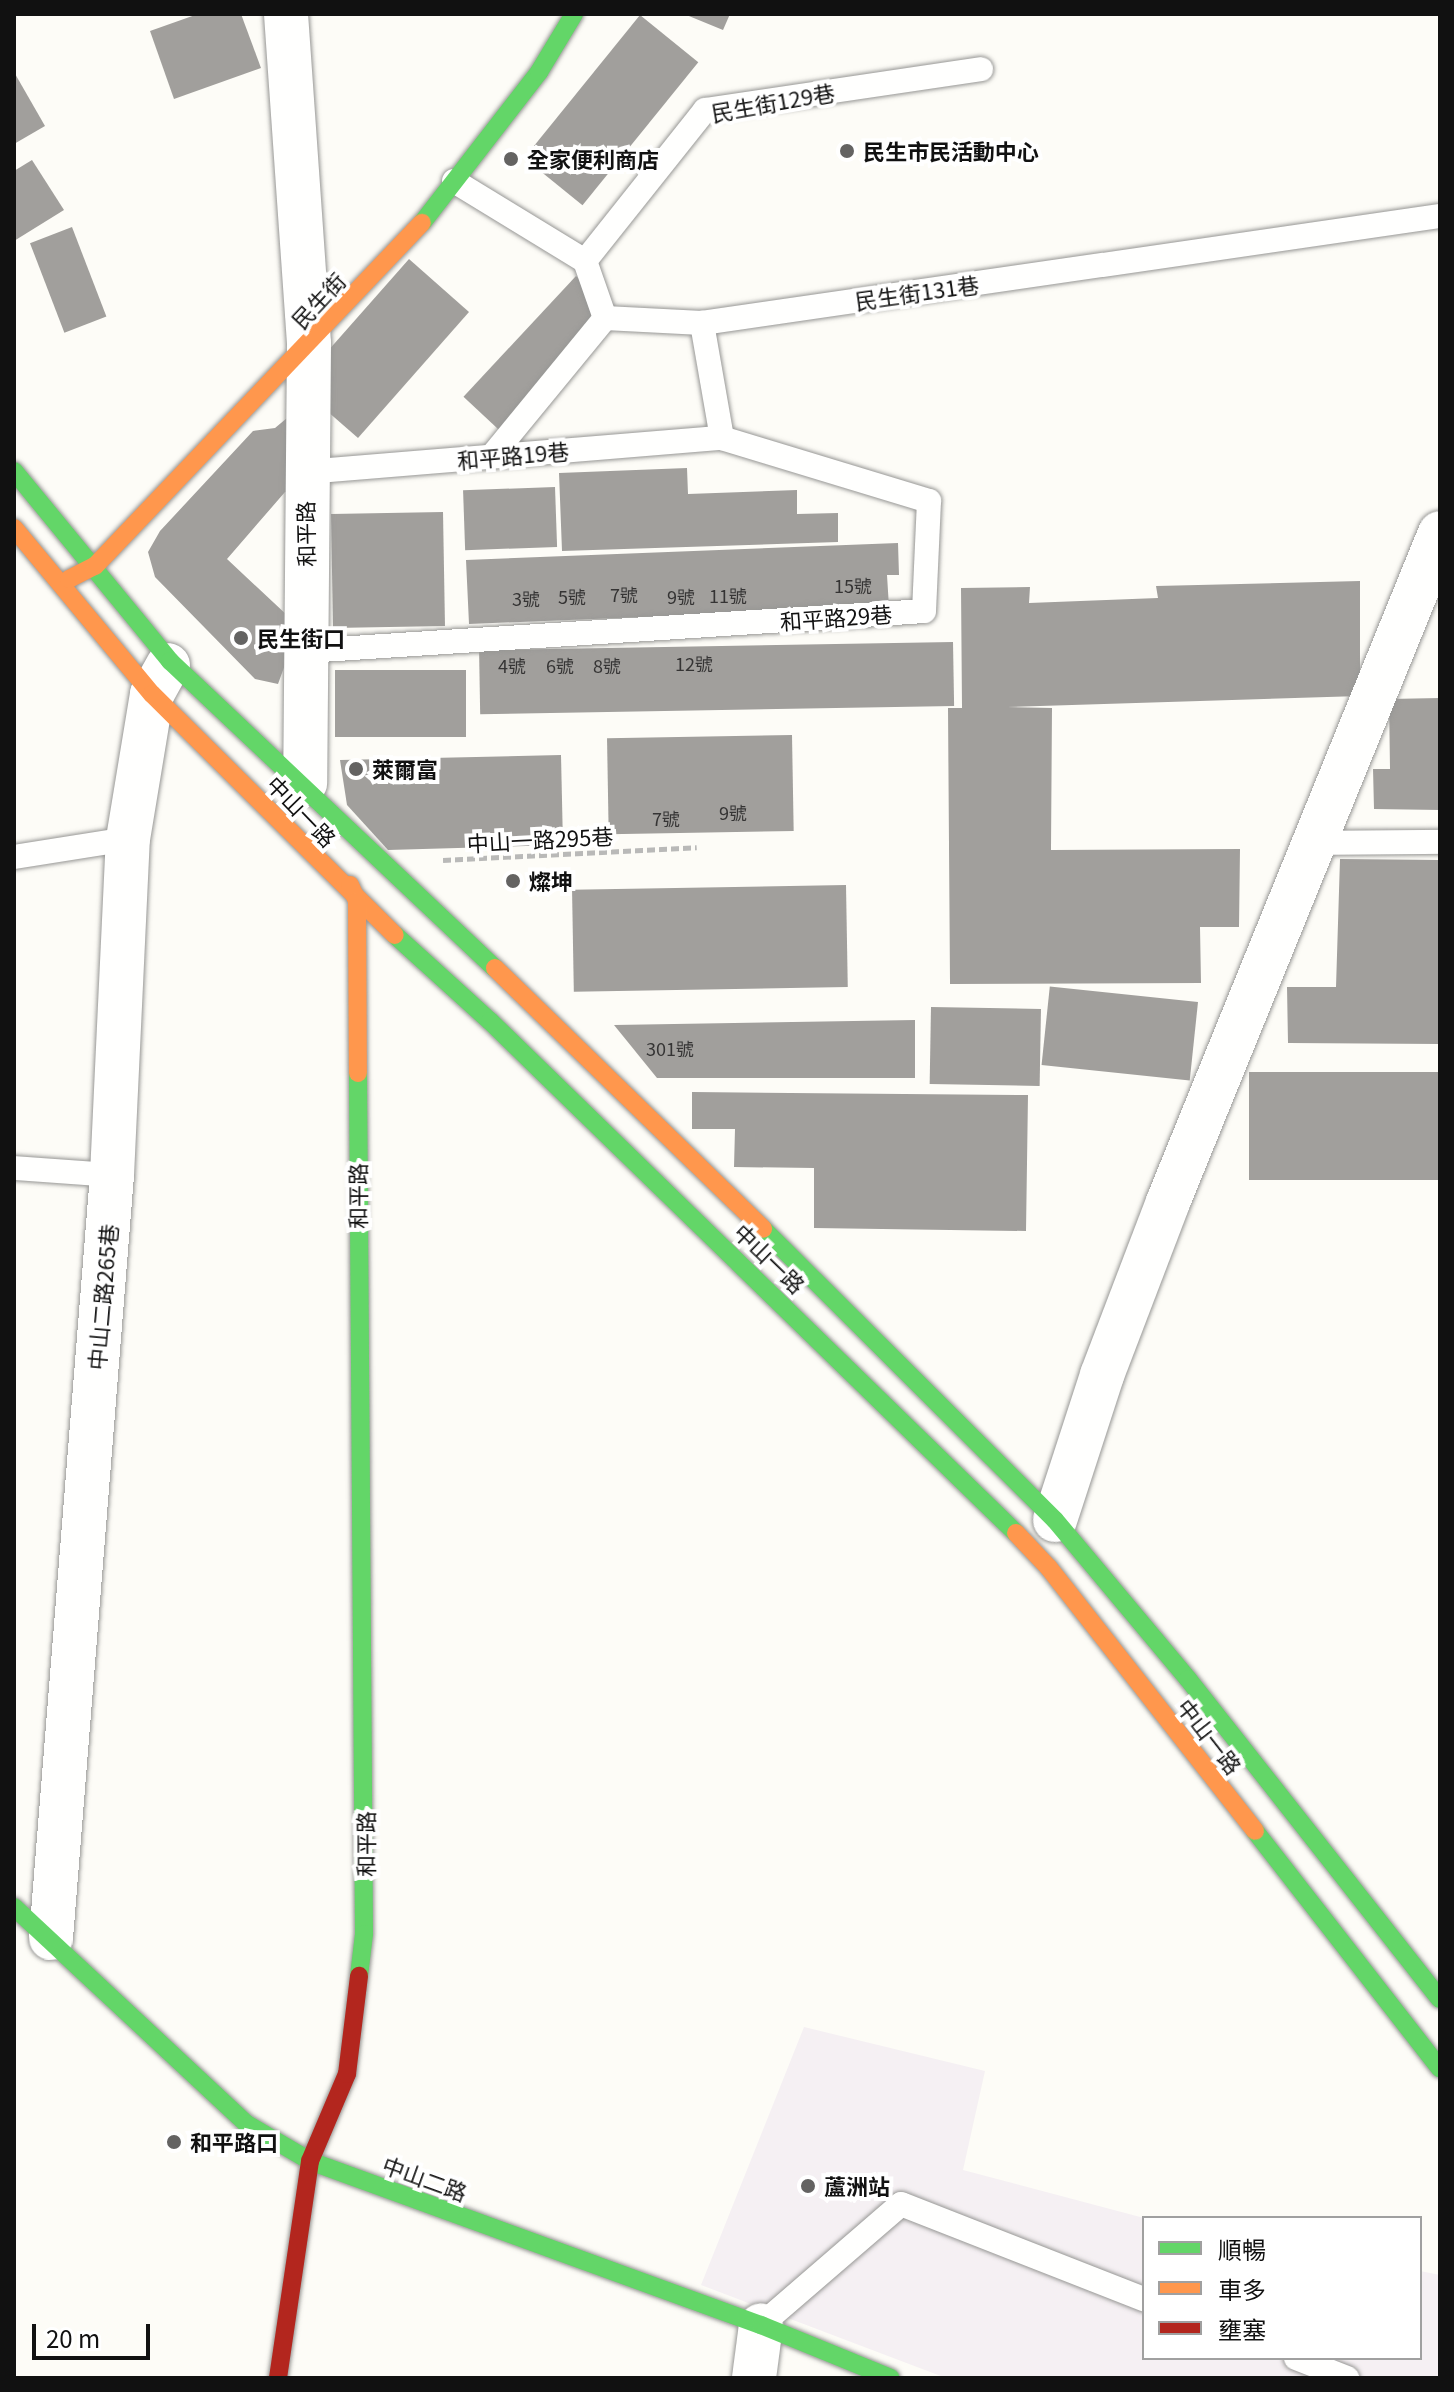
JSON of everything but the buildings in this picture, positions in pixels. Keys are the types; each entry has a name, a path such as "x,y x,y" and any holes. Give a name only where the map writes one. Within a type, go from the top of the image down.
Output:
{"street":[{"name":"和平路","path":"278,2378 310,2161 347,2074 364,1934 357,901 305,783 305,472 309,344 286,14"},
{"name":"民生街","path":"59,584 95,566 309,344 454,181 539,72 574,14"},
{"name":"中山一路","path":"14,471 95,566 161,678 305,783 970,1430 1055,1520 1188,1679 1440,1999"},
{"name":"中山一路","path":"14,528 59,584 161,678 357,901 490,1021 969,1484 1049,1568 1440,2069"},
{"path":"1055,1520 1102,1375 1168,1202 1440,533"},
{"name":"中山二路265巷","path":"51,1938 112,1175 128,839 161,678"},
{"name":"中山二路","path":"14,1907 51,1938 247,2124 310,2161 761,2325 891,2378"},
{"path":"754,2378 761,2325"}],"lane":[{"name":"民生街129巷","path":"585,261 705,110 981,69"},
{"path":"454,181 585,261 605,318 491,457"},
{"name":"民生街131巷","path":"605,318 702,323 1440,216"},
{"path":"702,323 722,438"},
{"name":"和平路19巷","path":"305,472 722,438"},
{"name":"和平路29巷","path":"306,651 924,611 929,501 722,438"},
{"path":"14,857 128,839"},
{"path":"1315,843 1440,842"},
{"path":"14,1168 112,1175"},
{"path":"761,2325 901,2204 1142,2298"},
{"path":"1301,2360 1347,2378"}],"path":[{"name":"中山一路295巷","path":"385,863 697,847"}],"shaded area":[{"path":"804,2027 985,2071 963,2170 1142,2217 1142,2360 1422,2360 1422,2271 1440,2275 1440,2378 946,2378 701,2285"}],"traffic: fast":[{"path":"422,223 539,72 574,14"},
{"path":"14,471 170,661 495,968"},
{"path":"395,935 490,1021 1016,1533"},
{"path":"358,1073 364,1934 359,1976"},
{"path":"763,1229 1055,1520 1188,1679 1440,1999"},
{"path":"1255,1831 1440,2069"},
{"path":"14,1907 247,2124 310,2161 761,2325 891,2378"}],"traffic: slow":[{"path":"69,579 95,566 422,223"},
{"path":"14,528 152,694 395,935"},
{"path":"350,885 357,901 358,1073"},
{"path":"495,968 763,1229"},
{"path":"1016,1533 1049,1568 1255,1831"}],"traffic: jam":[{"path":"278,2378 310,2161 347,2074 359,1976"}],"place":[{"name":"民生市民活動中心","path":"847,151"},
{"name":"全家便利商店","path":"511,159"},
{"name":"民生街口","path":"241,638"},
{"name":"萊爾富","path":"356,769"},
{"name":"燦坤","path":"513,881"},
{"name":"和平路口","path":"174,2142"},
{"name":"蘆洲站","path":"808,2186"}]}
